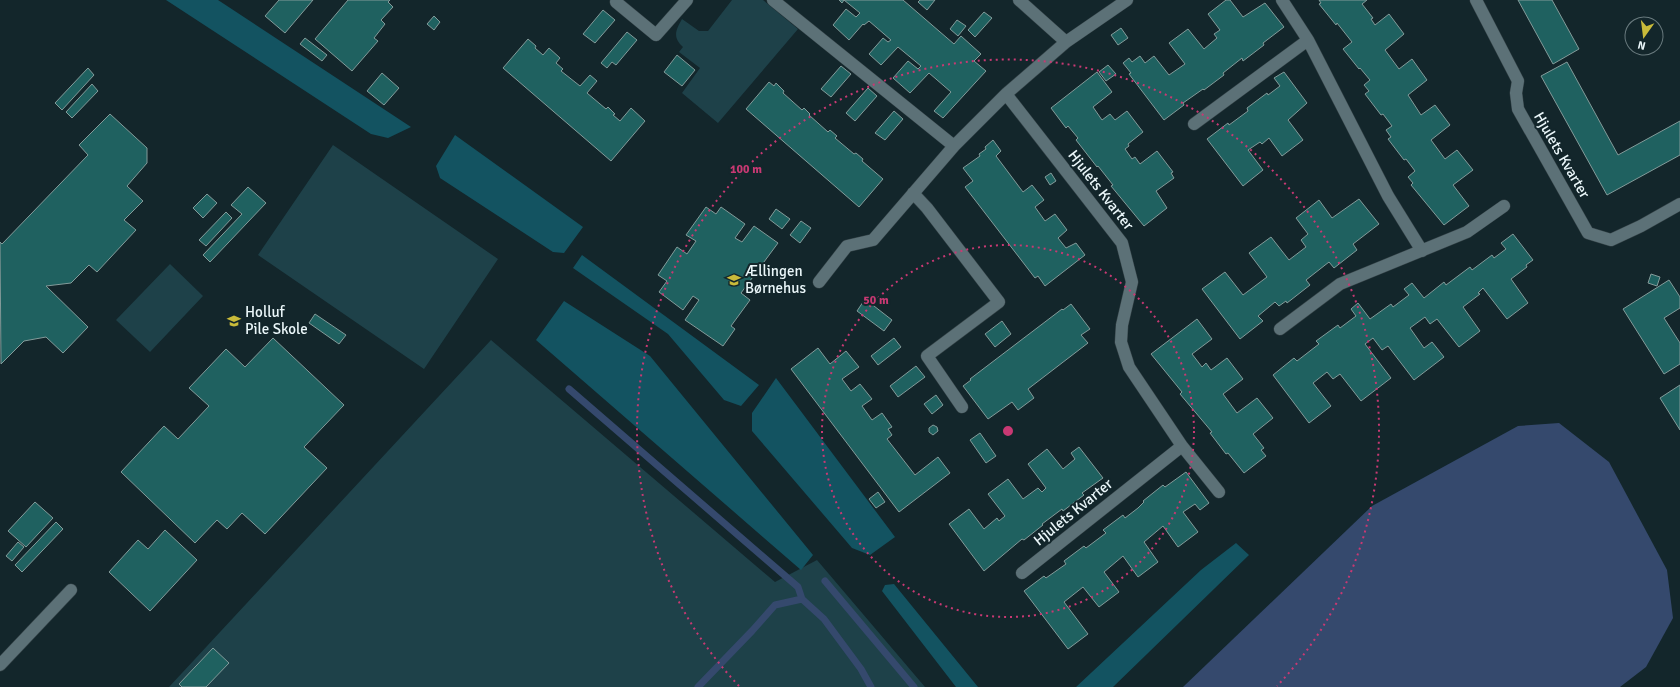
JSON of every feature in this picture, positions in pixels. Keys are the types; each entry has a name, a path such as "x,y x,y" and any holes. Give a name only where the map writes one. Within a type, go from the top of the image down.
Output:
{"street":[{"path":"616,2 656,35 687,0"},
{"path":"773,0 954,146"},
{"path":"1019,0 1066,42"},
{"path":"819,282 846,246 874,240 954,146 1006,94 1066,42 1127,0"},
{"path":"1282,0 1308,40 1388,196 1422,251"},
{"name":"Hjulets Kvarter","path":"1476,0 1518,81 1516,93 1518,109 1588,233 1611,240 1641,226 1680,204"},
{"path":"1194,124 1308,40"},
{"name":"Hjulets Kvarter","path":"1006,94 1122,243 1132,282 1122,325 1121,342 1129,367 1182,446 1219,492"},
{"path":"913,193 927,208 1000,302 927,356 962,407"},
{"path":"1280,329 1340,284 1467,232 1504,206"},
{"name":"Hjulets Kvarter","path":"1022,573 1182,446"},
{"path":"0,665 71,590"}],"shaded area":[{"path":"166,0 218,0 411,127 388,138 371,134"},
{"path":"732,0 763,0 798,29 718,123 682,93 700,68 679,52 683,47 677,40 676,33 682,19 699,31 708,31"},
{"path":"455,135 583,227 564,253 553,252 440,178 436,166"},
{"path":"333,145 498,259 424,369 258,255"},
{"path":"582,255 759,385 741,406 724,400 668,334 573,268"},
{"path":"170,264 203,296 150,352 116,320"},
{"path":"564,301 650,356 813,555 801,570 536,340"},
{"path":"491,340 775,582 817,560 925,687 169,687"},
{"path":"776,378 895,537 870,555 852,548 752,431 752,413"},
{"path":"1559,423 1609,462 1667,570 1673,618 1646,667 1620,687 1183,687 1372,506 1518,426"},
{"path":"1236,543 1249,555 1113,687 1076,687 1201,570"},
{"path":"894,584 978,687 956,687 882,591 885,585"}],"building":[{"path":"279,0 313,0 285,33 265,16"},
{"path":"348,0 390,0 388,2 393,7 381,20 385,24 374,38 378,41 352,71 315,39"},
{"path":"844,0 903,0 954,44 961,36 981,54 974,61 986,71 943,118 934,111 951,92 929,73 910,93 893,78 908,61 918,69 921,66 898,47 881,65 869,54 883,38 888,42 891,40 869,21 864,25 863,24 849,40 833,25 846,9 856,17 860,13"},
{"path":"920,0 935,0 927,10 918,2"},
{"path":"1226,0 1230,0 1243,17 1265,3 1284,27 1263,43 1264,45 1243,61 1242,58 1223,73 1224,75 1183,103 1184,105 1164,120 1129,74 1131,73 1123,63 1129,58 1132,62 1140,56 1145,63 1154,56 1169,75 1185,64 1169,43 1188,29 1204,49 1217,38 1214,34 1220,30 1208,14"},
{"path":"1319,0 1367,0 1362,4 1373,18 1371,19 1375,25 1389,14 1404,34 1385,50 1399,69 1412,59 1427,80 1408,95 1421,115 1435,105 1450,125 1431,140 1445,159 1457,150 1473,170 1453,185 1469,206 1444,225 1411,185 1413,183 1408,177 1415,171 1406,159 1404,160 1388,139 1391,137 1386,130 1392,126 1383,114 1381,115 1365,94 1369,91 1364,85 1370,80 1343,49 1352,42 1319,4 1321,3"},
{"path":"1518,0 1552,0 1579,49 1553,64"},
{"path":"603,10 615,20 595,43 583,34"},
{"path":"984,12 992,18 975,37 968,30"},
{"path":"434,16 440,22 434,30 427,24"},
{"path":"957,20 966,26 958,36 950,29"},
{"path":"1121,28 1128,38 1118,45 1111,35"},
{"path":"627,32 637,40 616,65 612,62 607,68 601,63"},
{"path":"305,38 327,55 322,61 300,44"},
{"path":"528,39 543,55 549,48 560,58 556,63 563,69 561,71 580,86 590,75 597,81 587,93 606,109 608,107 615,114 613,115 620,121 631,108 645,121 611,161 503,68"},
{"path":"677,55 695,70 682,86 664,72"},
{"path":"1567,62 1618,155 1680,121 1680,155 1607,195 1541,76"},
{"path":"1108,65 1116,74 1106,81 1099,72"},
{"path":"841,66 851,74 831,97 821,89"},
{"path":"88,68 94,75 62,110 55,103"},
{"path":"1097,72 1112,92 1093,107 1102,120 1110,114 1115,120 1127,111 1143,132 1128,144 1129,146 1125,149 1132,159 1135,157 1140,164 1157,151 1173,172 1171,173 1174,178 1156,191 1167,208 1144,226 1076,140 1078,138 1068,126 1066,128 1051,108"},
{"path":"1284,72 1307,103 1288,120 1303,140 1282,156 1269,138 1262,144 1260,142 1248,150 1263,170 1243,186 1207,139 1228,123 1229,125 1248,111 1247,108 1267,93 1268,95 1280,86 1274,78"},
{"path":"382,73 399,88 384,105 367,91"},
{"path":"769,82 774,86 776,83 784,91 783,93 802,110 804,108 810,114 809,115 828,132 830,130 837,136 835,138 854,154 856,153 863,159 862,161 883,179 859,207 746,109"},
{"path":"92,84 98,91 72,118 66,112"},
{"path":"868,88 877,96 855,121 846,113"},
{"path":"894,111 903,119 885,140 875,133"},
{"path":"110,114 147,148 147,163 127,186 143,201 124,220 136,230 97,272 89,265 71,283 46,286 88,327 63,353 46,337 24,341 1,364 0,242 2,244 88,155 79,145"},
{"path":"993,140 1001,151 996,156 1023,192 1032,185 1044,200 1035,207 1045,221 1055,214 1067,230 1058,238 1066,248 1076,243 1085,255 1045,286 1038,276 1035,278 965,187 973,181 963,168 980,156 979,154 986,149 985,147"},
{"path":"1051,173 1056,181 1050,185 1045,177"},
{"path":"248,187 266,203 210,262 203,255 242,214 231,205"},
{"path":"207,194 217,203 203,218 193,208"},
{"path":"1359,199 1379,224 1353,244 1357,250 1334,268 1329,262 1306,280 1310,285 1287,303 1286,301 1279,306 1275,302 1258,316 1263,321 1240,339 1202,289 1225,272 1243,295 1267,277 1249,253 1271,237 1289,260 1306,247 1301,240 1308,234 1296,218 1319,200 1332,218"},
{"path":"706,207 716,214 721,207 745,224 735,238 742,242 754,226 778,243 741,293 750,300 731,326 735,329 723,346 685,320 699,300 693,296 683,310 659,292 667,281 658,275 677,247 687,254 696,241 686,235"},
{"path":"776,209 790,219 782,229 769,219"},
{"path":"226,212 232,218 206,246 199,240"},
{"path":"801,221 811,228 800,243 790,235"},
{"path":"1513,234 1533,260 1526,265 1527,267 1511,279 1528,303 1507,319 1483,288 1478,293 1480,294 1463,307 1480,331 1459,347 1437,319 1430,324 1425,317 1410,328 1424,348 1432,342 1444,357 1414,380 1388,346 1382,350 1373,338 1365,344 1391,378 1361,401 1340,374 1333,379 1327,372 1313,383 1331,406 1309,423 1273,375 1294,358 1297,361 1319,344 1316,341 1338,325 1340,328 1356,316 1351,309 1358,303 1370,319 1391,304 1393,307 1409,295 1404,289 1412,283 1424,298 1444,282 1446,285 1470,267 1472,270 1492,255 1494,258 1506,249 1501,243"},
{"path":"1651,274 1660,277 1657,286 1648,283"},
{"path":"1669,280 1680,297 1680,308 1664,318 1680,343 1680,364 1664,374 1623,309"},
{"path":"865,299 892,320 884,331 857,311"},
{"path":"1071,304 1090,329 1081,335 1088,343 1028,389 1034,398 1018,410 1012,402 988,419 963,386 971,380 970,379 1062,309 1063,310"},
{"path":"315,314 346,335 339,344 309,323"},
{"path":"1197,319 1212,339 1192,354 1202,367 1206,363 1211,370 1227,358 1243,379 1223,394 1237,413 1257,398 1273,418 1253,434 1264,448 1261,450 1266,456 1244,473 1228,453 1226,454 1210,433 1212,432 1180,394 1182,392 1151,354"},
{"path":"1002,321 1011,334 995,347 985,334"},
{"path":"273,338 344,405 304,447 327,468 265,534 242,513 227,529 217,520 195,543 121,472 164,426 178,439 209,406 189,388 226,349 245,367"},
{"path":"894,338 901,347 878,365 871,356"},
{"path":"818,348 830,364 846,351 859,367 842,379 851,391 860,384 872,399 862,406 872,420 882,413 892,427 888,429 892,435 887,439 915,475 938,457 950,473 899,512 791,369"},
{"path":"916,366 925,377 898,397 890,386"},
{"path":"1680,385 1680,430 1660,398"},
{"path":"936,395 943,405 932,414 924,404"},
{"path":"933,425 937,427 938,431 933,435 929,432 929,428"},
{"path":"980,433 996,456 986,463 970,440"},
{"path":"1079,447 1103,478 1082,493 1084,495 1063,511 1062,509 1024,540 1022,539 984,571 949,524 969,509 984,529 997,518 999,521 1005,516 988,494 1008,479 1023,499 1038,488 1042,492 1046,488 1028,464 1047,449 1063,469 1075,459 1071,453"},
{"path":"1186,472 1209,503 1200,510 1195,504 1183,512 1198,532 1178,547 1163,526 1144,542 1158,562 1138,577 1123,556 1104,572 1119,592 1099,607 1083,587 1064,602 1088,634 1068,649 1024,591 1044,576 1046,578 1066,564 1064,561 1084,546 1086,548 1106,533 1103,530 1123,515 1125,518 1163,485 1165,487"},
{"path":"878,492 885,502 876,508 869,499"},
{"path":"35,502 53,518 26,547 8,531"},
{"path":"56,522 63,529 22,572 15,565"},
{"path":"165,530 197,560 150,611 109,572 138,540 148,549"},
{"path":"18,542 24,547 12,561 6,556"},
{"path":"213,648 229,663 206,687 182,687 179,684"}],"waterway":[{"path":"569,389 798,587 802,599"},
{"path":"825,581 914,687"},
{"path":"698,687 775,605 802,599 824,619 861,669 871,687"}],"place":[{"name":"Ællingen Børnehus","path":"734,280"},
{"name":"Holluf Pile Skole","path":"234,321"}]}
